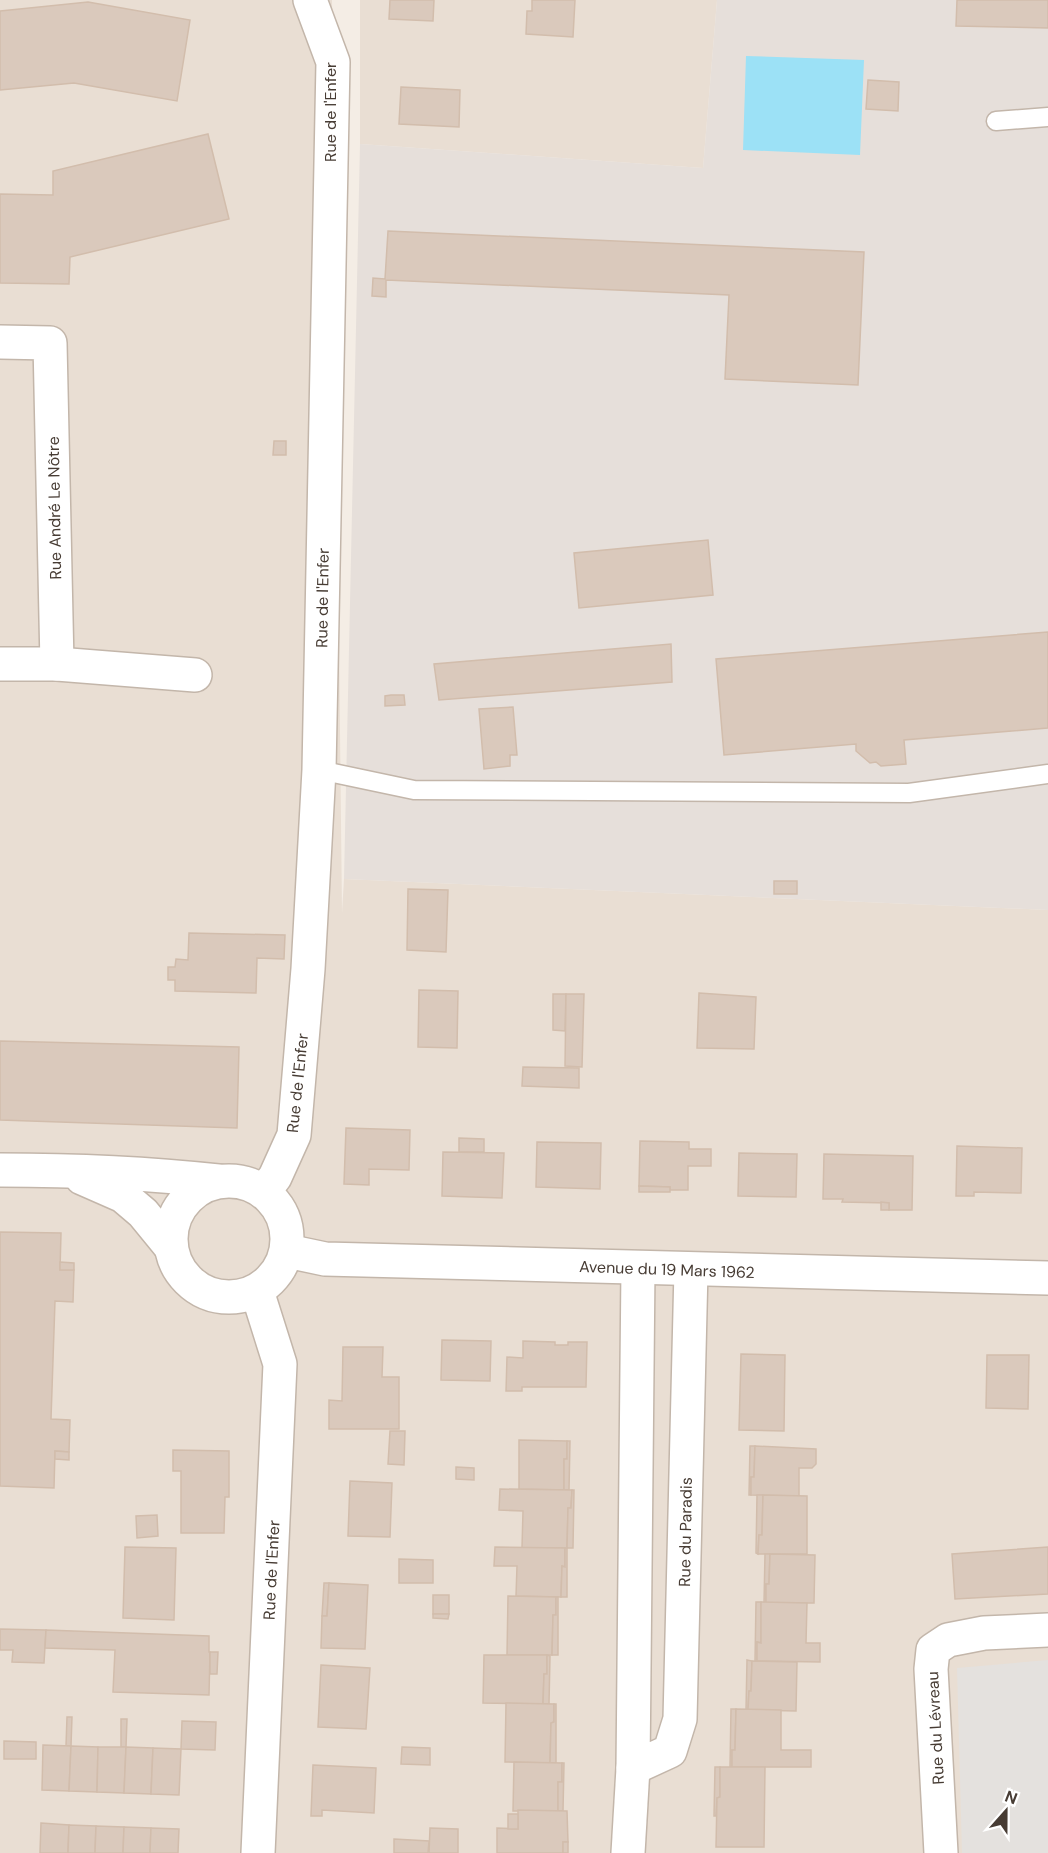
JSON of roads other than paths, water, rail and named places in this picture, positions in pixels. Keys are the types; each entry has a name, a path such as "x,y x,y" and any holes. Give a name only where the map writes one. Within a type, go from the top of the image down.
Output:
{"street":[{"name":"Rue de l'Enfer","path":"264,1191 275,1177 294,1135 308,969 319,770 333,63 309,0"},
{"name":"Rue André Le Nôtre","path":"0,342 50,344 57,664"},
{"path":"0,664 57,664 195,675"},
{"path":"0,1170 64,1170 241,1181 264,1191 278,1207 287,1228 287,1251 281,1267 268,1283 257,1291 241,1297 218,1297 195,1288 179,1270 170,1246 143,1213 123,1196 64,1170"},
{"path":"170,1246 172,1224 179,1206 192,1193 218,1181"},
{"name":"Avenue du 19 Mars 1962","path":"287,1251 325,1259 1048,1278"},
{"path":"628,1853 633,1768 638,1268"},
{"name":"Rue du Paradis","path":"633,1768 670,1751 680,1719 691,1270"},
{"name":"Rue de l'Enfer","path":"257,1291 280,1364 258,1853"},
{"name":"Rue du Lévreau","path":"941,1853 931,1668 933,1650 948,1640 984,1633 1048,1630"}],"lane":[{"path":"996,121 1048,117"},
{"path":"319,770 414,790 862,793 909,793 1048,774"}],"water":[{"path":"746,56 864,60 860,155 743,150"}]}
